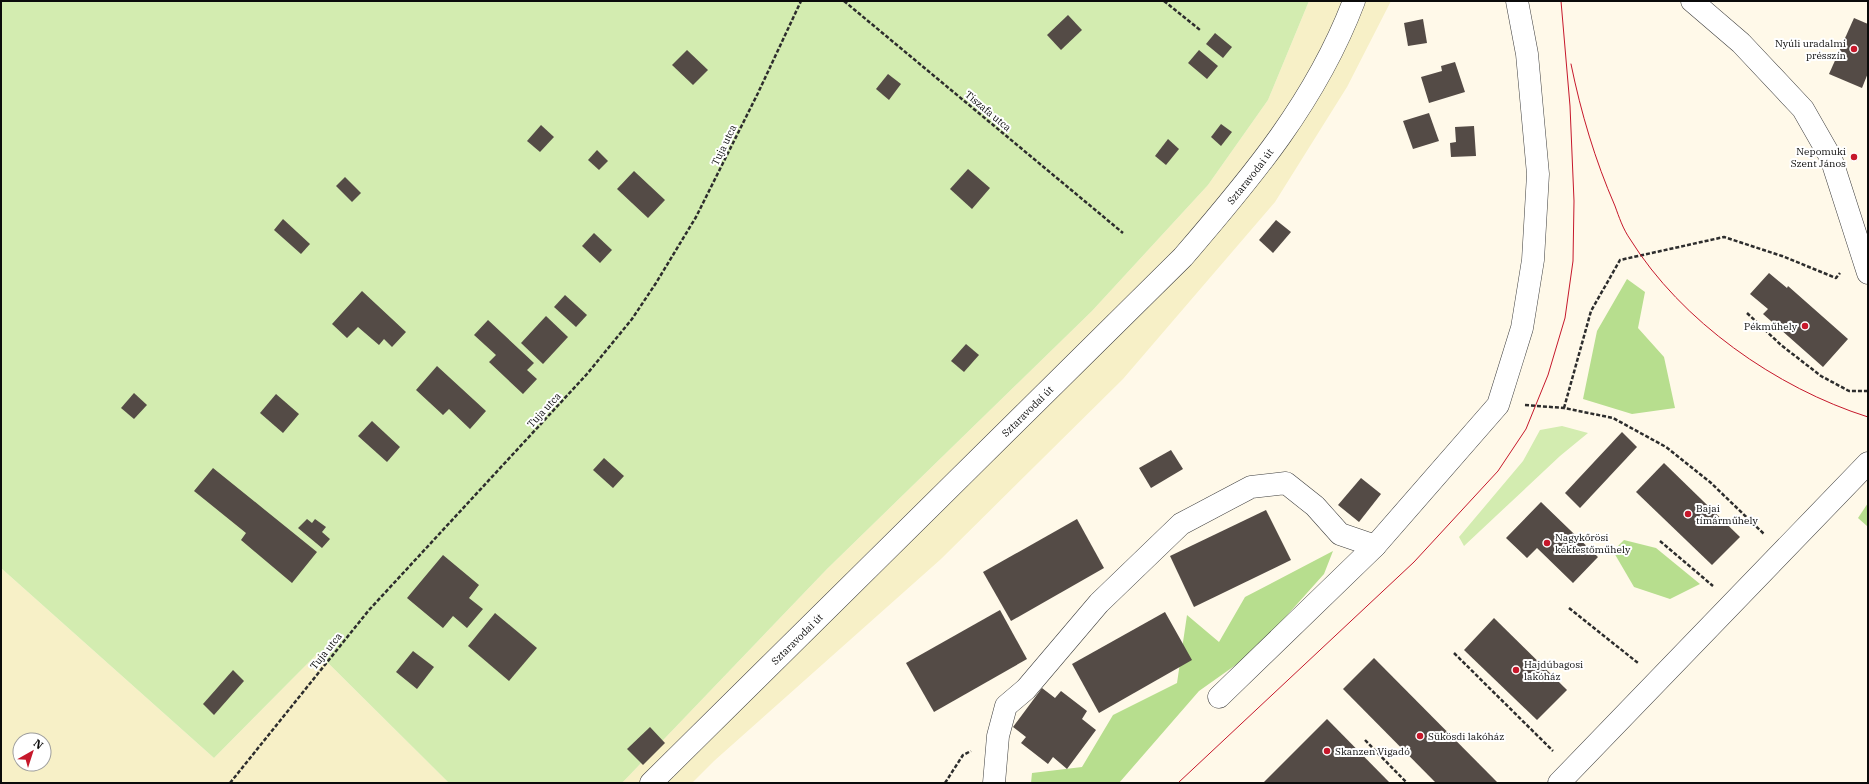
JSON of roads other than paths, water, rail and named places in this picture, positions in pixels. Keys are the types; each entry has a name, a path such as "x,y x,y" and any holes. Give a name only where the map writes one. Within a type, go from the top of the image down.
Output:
{"street":[{"name":"Sztaravodai út","path":"651,783 1183,257 1244,187 1298,112 1325,66 1354,1"},
{"path":"1219,697 1375,546 1498,405 1522,328 1533,260 1538,174 1527,54 1516,1"},
{"path":"1692,1 1741,43 1803,109 1831,158 1868,273"},
{"path":"1565,777 1868,463"},
{"path":"994,783 998,736 1006,706 1026,689 1099,603 1181,524 1251,488 1286,483 1315,506 1340,534 1375,546"}],"tram line":[{"path":"1178,783 1414,562 1498,471 1526,429 1548,375 1565,318 1573,261 1574,201 1570,106 1561,1"},
{"path":"1571,64 1589,136 1621,223 1630,239 1651,269 1703,324 1766,370 1833,404 1868,417"}],"place":[{"name":"Nyúli uradalmi présszín","path":"1854,49"},
{"name":"Nepomuki Szent János","path":"1854,157"},
{"name":"Pékműhely","path":"1805,326"},
{"name":"Bajai tímárműhely","path":"1688,514"},
{"name":"Nagykőrösi kékfestőműhely","path":"1547,543"},
{"name":"Hajdúbagosi lakóház","path":"1516,670"},
{"name":"Sükösdi lakóház","path":"1420,736"},
{"name":"Skanzen Vigadó","path":"1327,751"}]}
